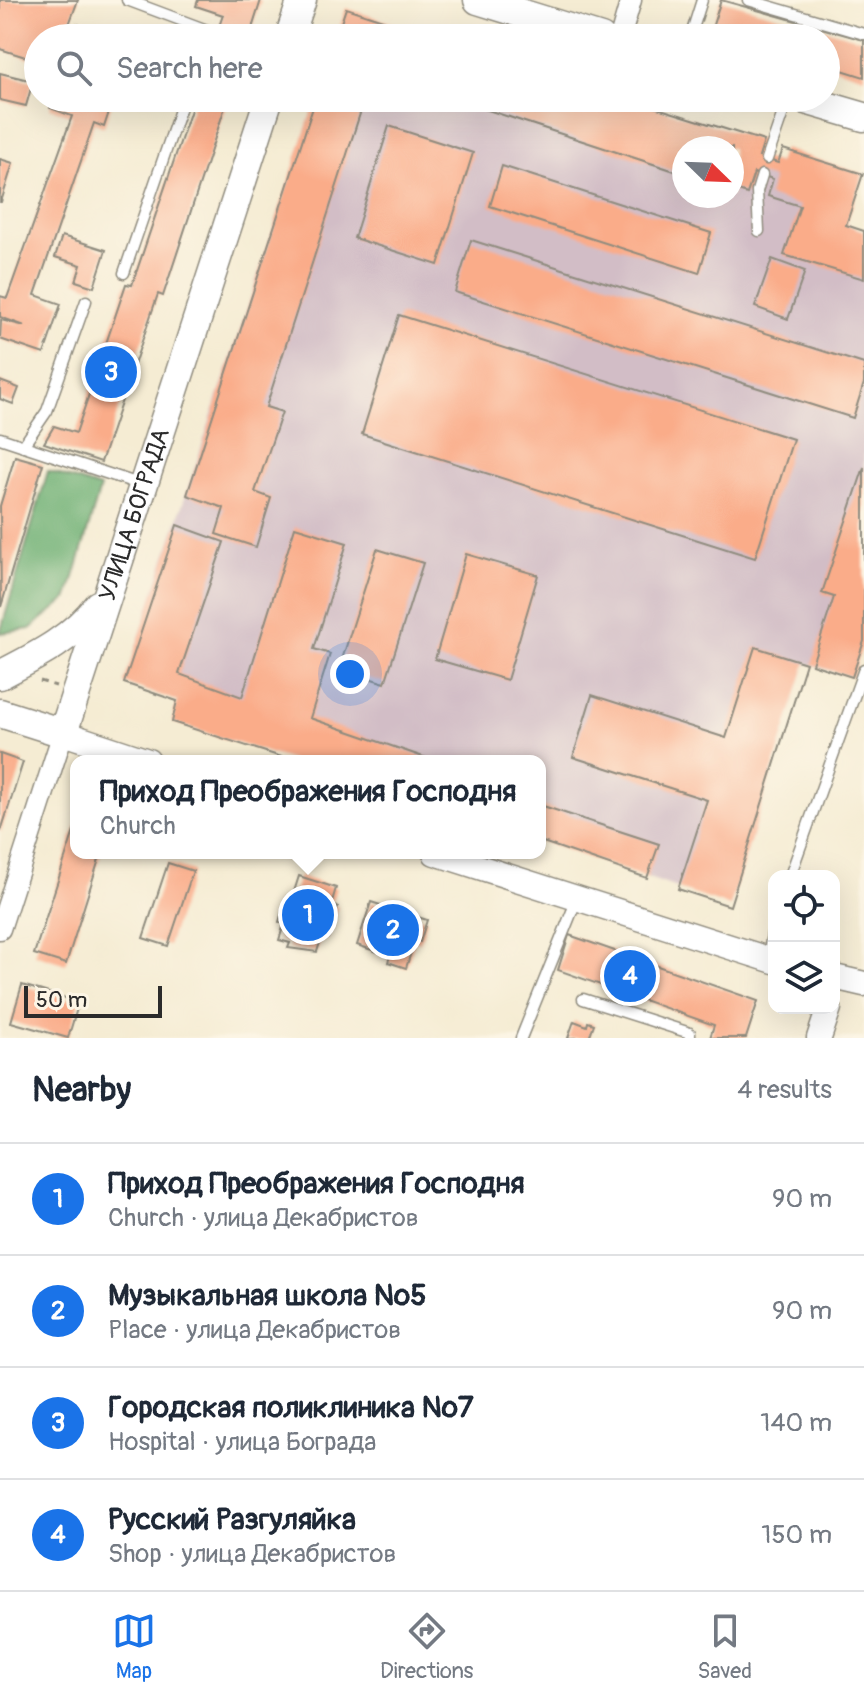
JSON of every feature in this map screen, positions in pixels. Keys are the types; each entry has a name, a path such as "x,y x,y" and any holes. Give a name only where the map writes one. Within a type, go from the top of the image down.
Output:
{"main road":[{"path":"294,24 302,0"},
{"path":"478,0 556,24"},
{"path":"840,110 864,117"},
{"name":"УЛИЦА БОГРАДА","path":"63,733 264,112"},
{"path":"0,675 62,642 82,625 106,595"},
{"path":"0,713 63,733"}],"street":[{"path":"624,24 631,0"},
{"path":"63,733 130,755"},
{"name":"УЛИЦА БОГРАДА","path":"0,929 63,733"},
{"path":"454,859 768,959"},
{"path":"840,982 864,984"},
{"path":"819,1038 827,1014"}],"lane":[{"path":"127,0 191,24"},
{"path":"694,24 702,0"},
{"path":"748,0 830,24"},
{"path":"840,27 864,34"},
{"path":"124,273 179,112"},
{"path":"767,159 783,112"},
{"path":"759,231 757,191 762,175"},
{"path":"23,446 47,411 86,301"},
{"path":"0,438 142,485"},
{"path":"792,870 864,669"},
{"path":"521,1038 577,899"},
{"path":"583,999 690,1033 690,1038"}],"shaded area":[{"path":"311,112 670,112 764,141 760,157 778,163 783,149 863,174 846,224 864,231 864,641 852,677 806,663 730,906 546,843 546,755 275,755 172,722 177,701 124,683"}],"green space":[{"path":"48,471 100,488 68,598 30,629 0,633"}],"building":[{"path":"0,0 78,0 69,24 24,24 24,57 0,49"},
{"path":"198,0 261,0 253,24 220,24 223,15 196,6"},
{"path":"721,0 807,24 713,24"},
{"path":"346,8 395,24 341,24"},
{"path":"840,33 864,40 864,77 840,69"},
{"path":"0,73 24,79 24,106 0,100"},
{"path":"61,112 109,112 104,127 94,123 35,295 61,304 44,354 0,339 1,320 25,326 0,317 0,296 7,298 72,116"},
{"path":"190,112 223,112 163,296 158,294 101,462 44,443 54,426 76,433 126,284 132,285"},
{"path":"311,112 361,112 266,407 282,412 255,492 271,498 256,547 216,534 224,508 187,495"},
{"path":"494,112 670,112 764,141 759,157 778,163 783,149 863,174 846,225 864,231 864,279 784,255 800,206 768,196 773,179 754,173 747,194 744,193 744,136 672,136 672,170"},
{"path":"389,126 473,153 438,265 354,238"},
{"path":"0,159 13,163 1,202 0,202"},
{"path":"502,166 711,233 699,273 490,206"},
{"path":"62,236 106,250 94,287 76,281 81,265 55,257"},
{"path":"471,240 864,364 864,383 853,418 455,292"},
{"path":"772,259 805,271 788,319 755,307"},
{"path":"399,315 793,439 755,558 362,434"},
{"path":"0,381 19,388 13,404 0,399"},
{"path":"15,456 43,464 1,607 0,506"},
{"path":"864,467 864,641 852,677 812,664 834,597 822,593"},
{"path":"177,525 224,542 179,674 242,697 295,527 347,543 314,649 330,654 310,718 418,755 275,755 172,722 177,701 124,683"},
{"path":"377,549 423,563 385,683 339,669"},
{"path":"466,554 538,575 507,680 435,659"},
{"path":"755,647 806,663 730,906 678,889 707,800 573,757 592,695 726,738"},
{"path":"0,754 23,762 1,831 0,831"},
{"path":"546,807 659,844 647,878 546,843"},
{"path":"70,843 70,859 99,859 66,964 34,954"},
{"path":"168,863 193,871 168,946 143,938"},
{"path":"299,876 336,888 331,905 338,907 328,938 322,936 317,952 288,948 290,943 279,940 284,924 279,922 287,896 292,898"},
{"path":"371,902 427,920 420,942 415,940 406,968 388,962 390,956 357,945"},
{"path":"569,935 758,1001 746,1038 710,1038 714,1025 558,970"},
{"path":"22,985 79,1002 68,1038 11,1022"},
{"path":"574,1021 587,1026 588,1022 594,1024 589,1038 568,1038"}],"place":[{"name":"Городская поликлиника №7","path":"111,372"},
{"name":"Приход Преображения Господня","path":"308,915"},
{"name":"Музыкальная школа №5","path":"393,930"},
{"name":"Русский Разгуляйка","path":"630,976"}]}
